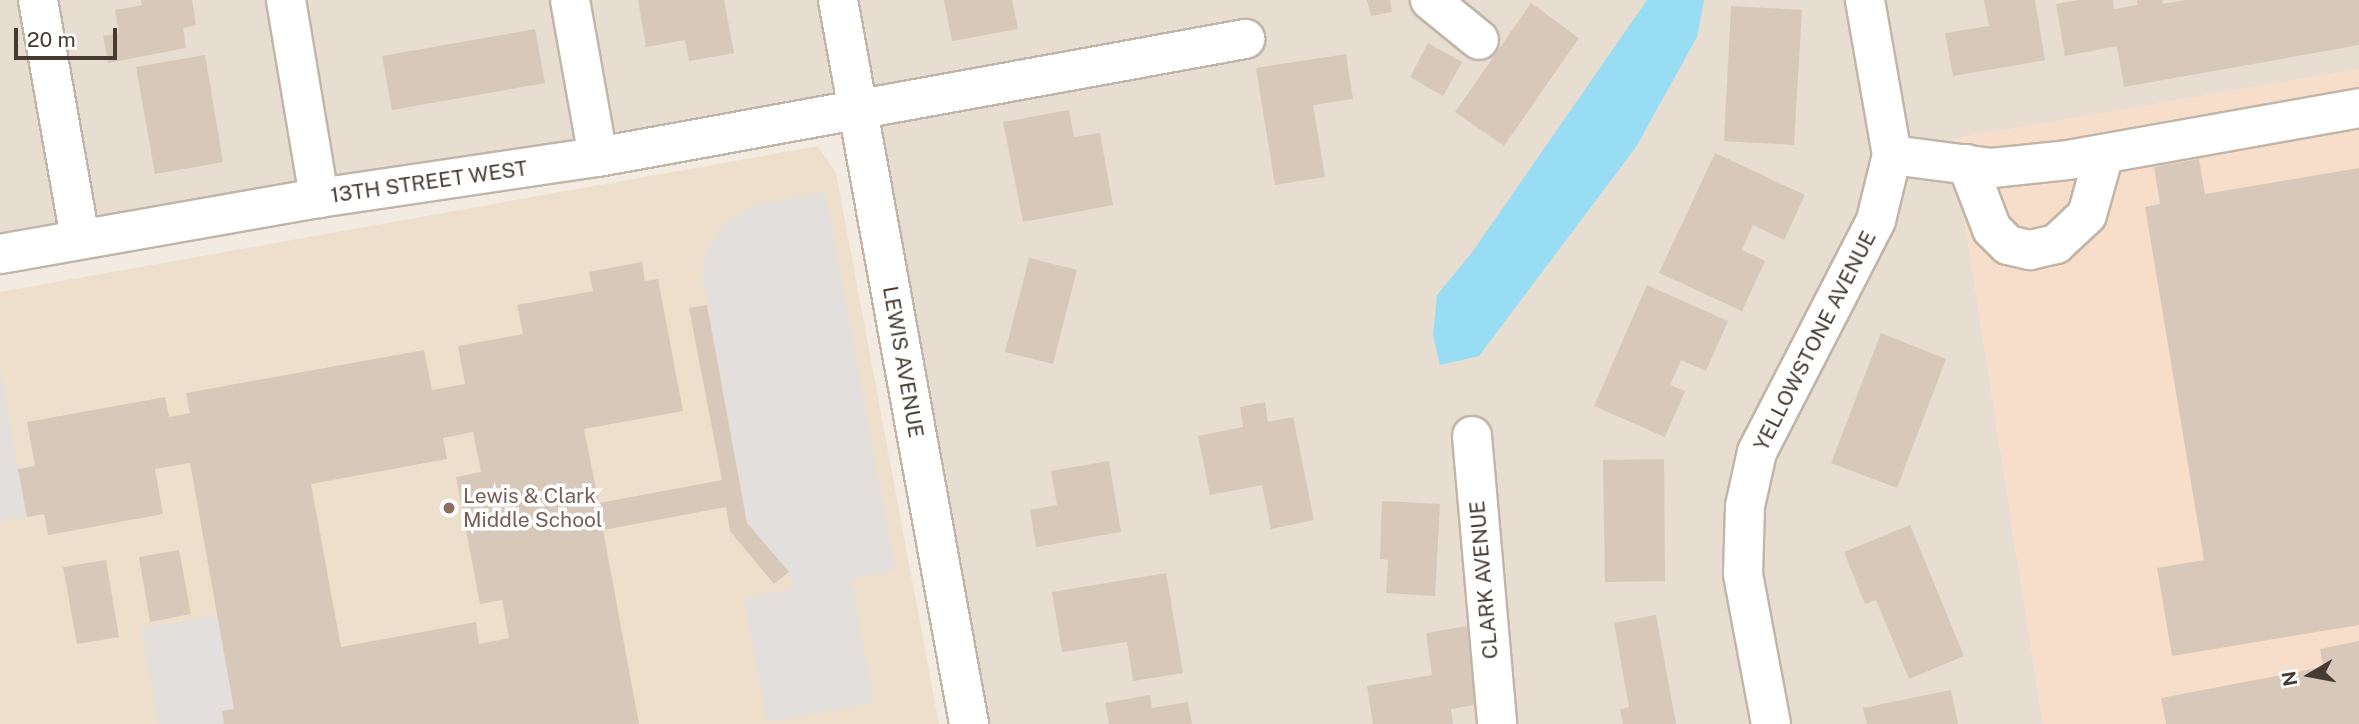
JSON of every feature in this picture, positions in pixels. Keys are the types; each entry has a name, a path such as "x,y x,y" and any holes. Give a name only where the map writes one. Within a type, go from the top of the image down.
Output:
{"street":[{"path":"38,0 80,239"},
{"path":"286,0 319,198"},
{"path":"570,0 598,157"},
{"name":"LEWIS AVENUE","path":"838,0 969,724"},
{"path":"1430,0 1479,40"},
{"name":"YELLOWSTONE AVENUE","path":"1771,724 1743,574 1745,506 1757,452 1876,220 1892,155 1865,0"},
{"name":"13TH STREET WEST","path":"0,254 319,198 598,157 857,107 1245,39"},
{"path":"1892,155 1992,168 2104,154 2359,108"},
{"path":"1967,164 1992,229 2008,245 2030,250 2056,244 2087,215 2104,154"},
{"name":"CLARK AVENUE","path":"1472,436 1497,724"}],"shaded area":[{"path":"0,0 2359,0 2359,69 1952,139 2043,724 969,724 857,107 0,256"},
{"path":"2359,69 2359,724 2043,724 1952,139"},
{"name":"Lewis & Clark Middle School","path":"818,146 836,173 939,724 0,724 0,292"},
{"path":"825,192 895,570 851,579 874,703 767,722 744,599 792,589 789,572 747,523 702,274 708,246 727,222 755,205"},
{"path":"0,370 27,517 0,522"},
{"path":"217,615 234,709 224,724 158,724 141,629"}],"water":[{"path":"1647,0 1704,0 1697,37 1636,147 1479,356 1440,365 1433,335 1437,295 1473,251"}],"building":[{"path":"141,0 192,0 196,25 183,28 186,48 108,63 103,36 119,33 115,10 142,5"},
{"path":"638,0 724,0 734,53 689,61 685,40 646,47"},
{"path":"944,0 1012,0 1018,29 952,41"},
{"path":"1367,0 1390,0 1392,12 1371,16"},
{"path":"1984,0 2035,0 2045,60 1953,76 1945,33 1989,26"},
{"path":"2079,0 2113,0 2114,9 2138,5 2137,0 2162,0 2163,4 2186,0 2359,0 2359,45 2124,87 2117,46 2065,56 2056,4"},
{"path":"1531,3 1579,38 1504,146 1455,112"},
{"path":"1731,6 1802,10 1794,145 1724,141"},
{"path":"535,29 545,83 392,110 382,56"},
{"path":"1428,43 1462,62 1443,96 1410,77"},
{"path":"1346,54 1353,99 1313,105 1325,177 1275,185 1256,68"},
{"path":"205,55 223,162 155,174 136,67"},
{"path":"1069,110 1074,137 1100,133 1113,205 1023,222 1003,122"},
{"path":"1715,153 1805,195 1784,240 1753,225 1742,250 1765,261 1742,311 1659,273"},
{"path":"2199,159 2205,194 2359,168 2359,625 2172,656 2157,568 2204,560 2145,207 2160,204 2154,167"},
{"path":"1029,258 1077,270 1053,364 1005,352"},
{"path":"642,262 645,281 658,279 683,411 584,429 599,503 722,480 689,308 707,305 747,523 789,572 774,584 730,531 726,507 603,530 639,724 224,724 222,711 234,709 190,463 155,469 163,514 48,535 44,514 27,517 18,469 35,466 27,422 165,397 169,417 190,413 186,393 424,350 432,390 465,384 458,346 523,334 517,305 593,291 589,272","holes":["473,432 481,472 456,477 480,604 502,600 509,638 479,644 476,622 341,647 311,484 447,459 443,438"]},
{"path":"1647,285 1728,321 1706,371 1681,360 1670,385 1685,391 1665,437 1594,406"},
{"path":"1881,333 1946,359 1897,488 1831,463"},
{"path":"1265,402 1268,422 1293,417 1314,520 1271,529 1262,485 1210,495 1198,436 1243,427 1240,407"},
{"path":"1664,459 1665,581 1605,582 1603,460"},
{"path":"1109,461 1121,532 1036,547 1030,510 1057,505 1051,471"},
{"path":"1382,501 1440,504 1435,596 1386,593 1388,560 1380,559"},
{"path":"1910,525 1964,656 1909,679 1876,600 1865,604 1844,552"},
{"path":"179,550 191,614 150,622 139,557"},
{"path":"106,560 119,637 77,644 63,567"},
{"path":"1166,573 1183,673 1133,681 1127,642 1062,652 1052,592"},
{"path":"1656,615 1676,724 1623,724 1620,709 1629,707 1614,623"},
{"path":"1467,626 1479,704 1451,709 1453,724 1373,724 1367,686 1432,675 1426,633"},
{"path":"2359,641 2359,724 2166,724 2161,698 2323,667 2320,649"},
{"path":"1951,690 1958,724 1867,724 1863,708"},
{"path":"1150,695 1152,708 1188,702 1192,724 1109,724 1105,703"}],"place":[{"name":"Lewis & Clark Middle School","path":"449,508"}]}
